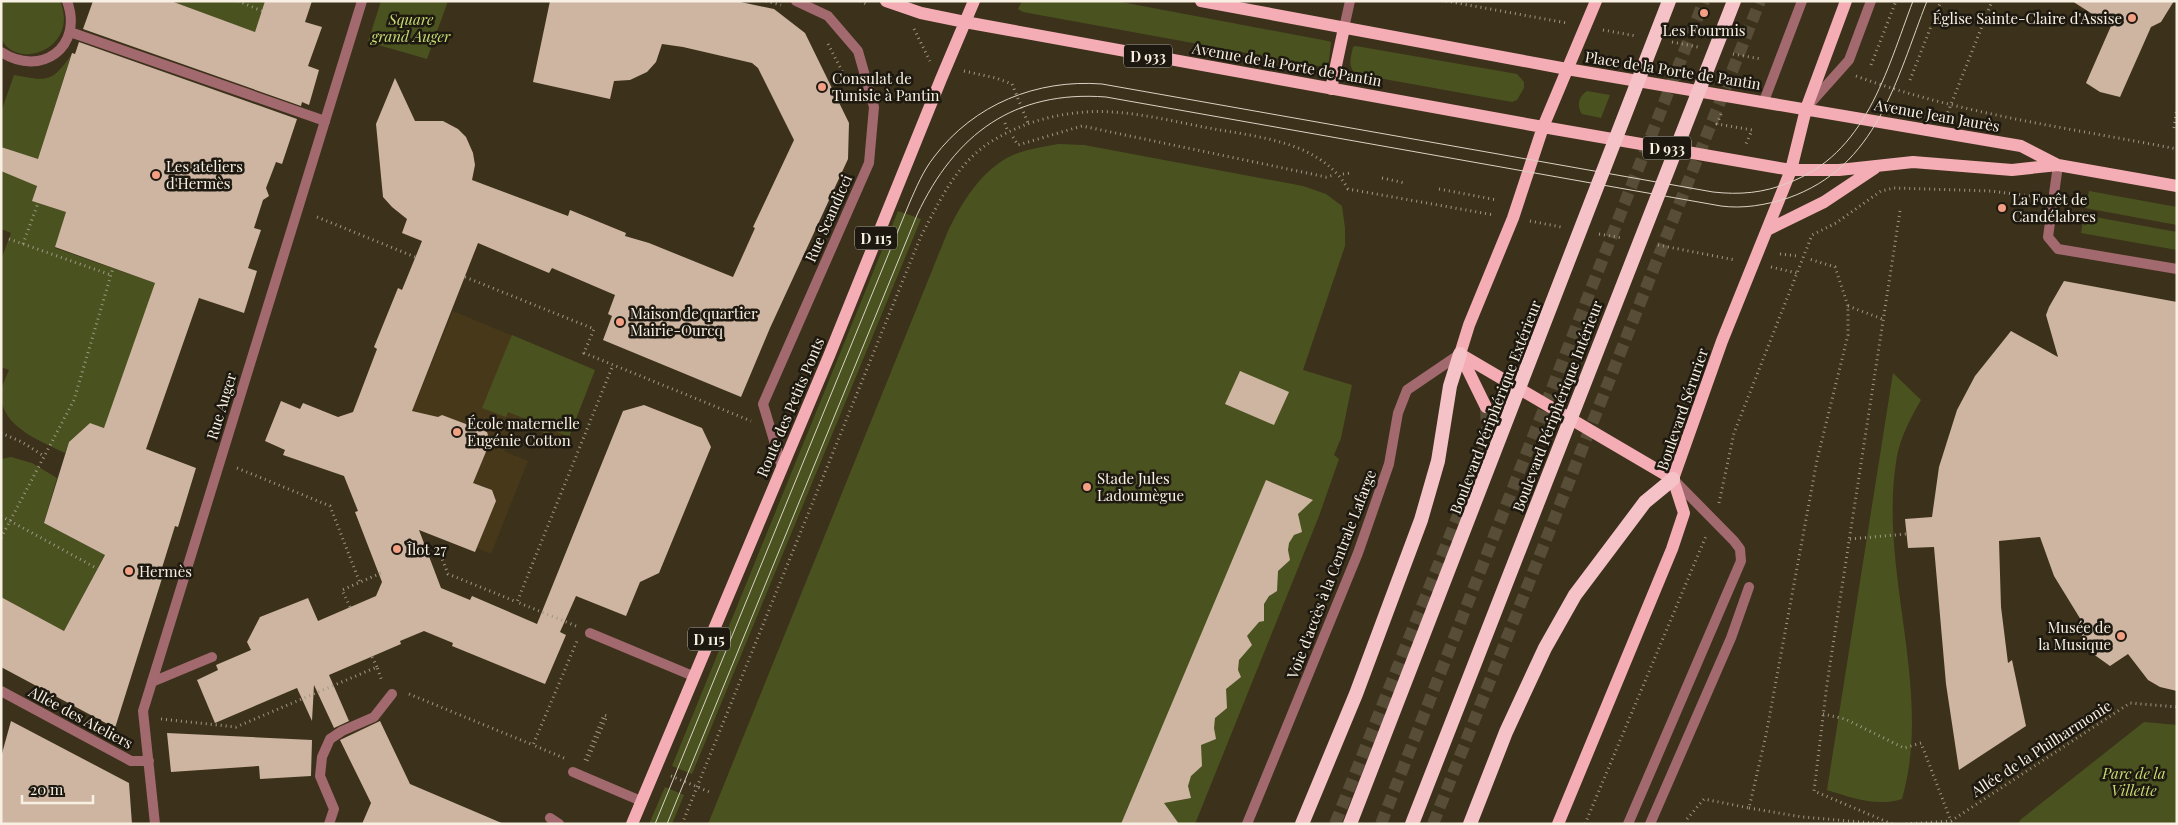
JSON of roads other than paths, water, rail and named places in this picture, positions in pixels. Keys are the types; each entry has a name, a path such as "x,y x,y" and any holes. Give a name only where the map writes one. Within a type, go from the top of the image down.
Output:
{"highway":[{"name":"Boulevard Périphérique Extérieur","path":"1350,824 1669,1"},
{"name":"Boulevard Périphérique Intérieur","path":"1412,824 1589,366 1734,1"},
{"path":"1302,824 1356,694 1421,520 1438,460 1450,386 1460,354"},
{"path":"1470,824 1506,732 1545,648 1575,596 1645,502 1673,479"}],"main road":[{"name":"D 933","path":"886,1 909,10 965,22"},
{"name":"Route des Petits Ponts","path":"632,824 782,468 945,67 974,1"},
{"path":"1200,1 1567,69 1596,1"},
{"name":"Boulevard Sérurier","path":"1558,824 1672,549 1684,513 1673,479 1726,332 1791,170 1806,109 1846,1"},
{"name":"Avenue de la Porte de Pantin","path":"965,22 1543,127"},
{"path":"1331,89 1344,28"},
{"name":"Place de la Porte de Pantin","path":"1460,354 1469,325 1513,218 1543,127 1567,69 1806,109"},
{"name":"Avenue Jean Jaurès","path":"1806,109 2021,146 2058,166"},
{"name":"D 933","path":"1543,127 1791,170"},
{"name":"Avenue Jean Jaurès","path":"1882,165 1913,162 2012,170 2058,166 2177,186"},
{"path":"1791,170 1839,170 1882,165"},
{"path":"1767,230 1824,202 1868,172 1882,165"},
{"path":"1460,354 1486,407"},
{"path":"1460,354 1673,479"}],"street":[{"path":"1,52 14,60 31,63 49,58 62,47 70,32 72,14 67,1"},
{"name":"Rue Auger","path":"155,824 143,710 362,1"},
{"name":"Rue Scandicci","path":"782,468 763,404 869,163 874,106 858,51 828,16 796,1"},
{"path":"1344,28 1350,1"},
{"path":"1764,102 1802,1"},
{"path":"1806,109 1849,60 1872,1"},
{"path":"70,32 325,121"},
{"path":"2058,166 2048,236 2058,249 2177,269"},
{"name":"Voie d'accès à la Centrale Lafarge","path":"1247,824 1358,553 1389,464 1398,413 1407,390 1460,354"},
{"path":"1628,824 1741,561 1740,549 1734,541 1673,479"},
{"path":"1650,824 1731,638 1749,588"},
{"path":"586,631 693,676"},
{"path":"152,682 212,657"},
{"name":"Allée des Ateliers","path":"1,691 131,761 148,761"},
{"path":"329,824 334,809 320,776 322,757 330,739 342,731 374,717 390,697"},
{"path":"579,771 641,801"},
{"path":"550,818 559,824"}],"tunnel":[{"path":"1381,824 1704,1"},
{"path":"1433,824 1760,1"},
{"path":"1335,824 1483,453 1487,430 1486,407"}],"tram line":[{"path":"655,824 917,186 930,162 950,138 988,109 1031,91 1054,86 1102,84 1713,192 1751,192 1770,189 1788,183 1815,170 1837,152 1855,131 1870,108 1882,82 1913,1"},
{"path":"667,824 917,215 932,186 950,161 969,140 991,123 1016,110 1043,101 1073,97 1106,97 1721,206 1755,206 1788,198 1818,184 1843,165 1863,143 1893,90 1927,1"}],"place":[{"name":"Les Fourmis","path":"1704,13"},
{"name":"Église Sainte-Claire d'Assise","path":"2132,18"},
{"name":"Consulat de Tunisie à Pantin","path":"822,87"},
{"name":"Les ateliers d'Hermès","path":"156,175"},
{"name":"La Forêt de Candélabres","path":"2002,208"},
{"name":"Maison de quartier Mairie-Ourcq","path":"620,322"},
{"name":"École maternelle Eugénie Cotton","path":"457,432"},
{"name":"Stade Jules Ladoumègue","path":"1087,487"},
{"name":"Îlot 27","path":"397,549"},
{"name":"Hermès","path":"129,571"},
{"name":"Musée de la Musique","path":"2121,636"}],"park label":[{"name":"Square grand Auger","path":"411,28"},
{"name":"Parc de la Villette","path":"2134,782"}]}
